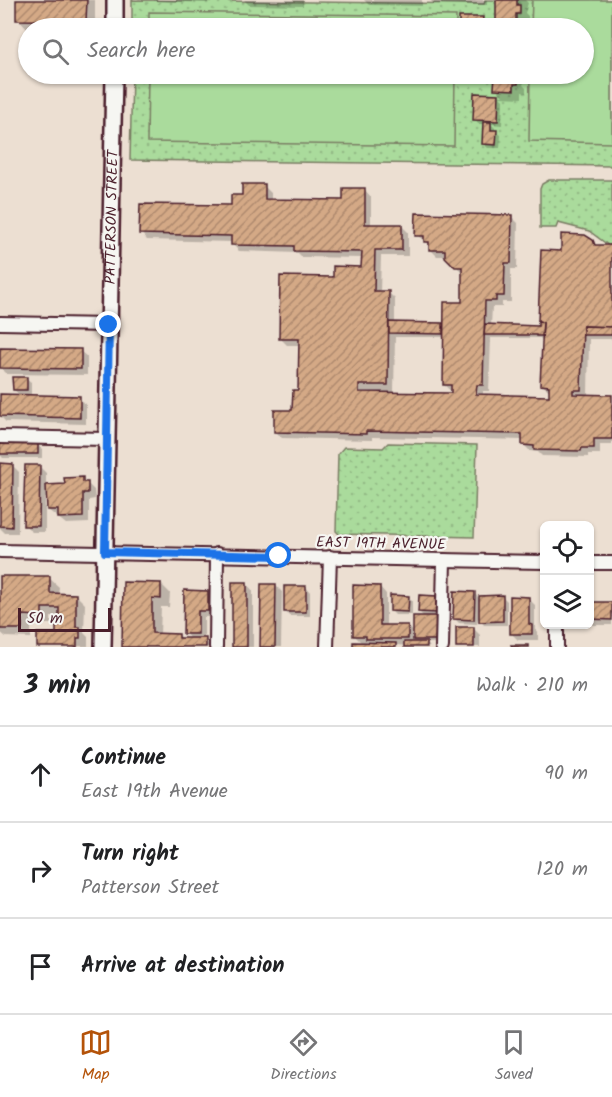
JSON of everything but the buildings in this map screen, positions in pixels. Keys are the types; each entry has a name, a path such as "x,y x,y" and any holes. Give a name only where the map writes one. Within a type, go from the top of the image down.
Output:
{"main road":[{"path":"115,0 115,18"},
{"name":"PATTERSON STREET","path":"103,647 114,84"}],"street":[{"path":"0,323 109,325"},
{"path":"0,437 107,439"},
{"name":"EAST 19TH AVENUE","path":"0,551 540,562"},
{"path":"216,647 217,554"},
{"path":"327,647 330,557"},
{"path":"442,647 444,560"},
{"path":"594,563 612,563"},
{"path":"557,629 557,647"}],"green space":[{"path":"132,0 484,4 485,0 612,0 612,166 130,160 132,84 594,84 594,18 132,18"},
{"path":"532,0 612,0 612,143 529,141 530,84 594,84 594,18 531,18"},
{"path":"149,12 456,16 456,18 149,18"},
{"path":"148,84 455,84 454,146 147,142"},
{"path":"549,180 612,180 612,245 608,245 589,231 558,223 556,228 540,228 540,189 542,184"},
{"path":"388,443 477,445 474,537 339,534 336,531 338,454 344,447 383,448"}],"route":[{"path":"109,325 105,552 279,556"}]}
